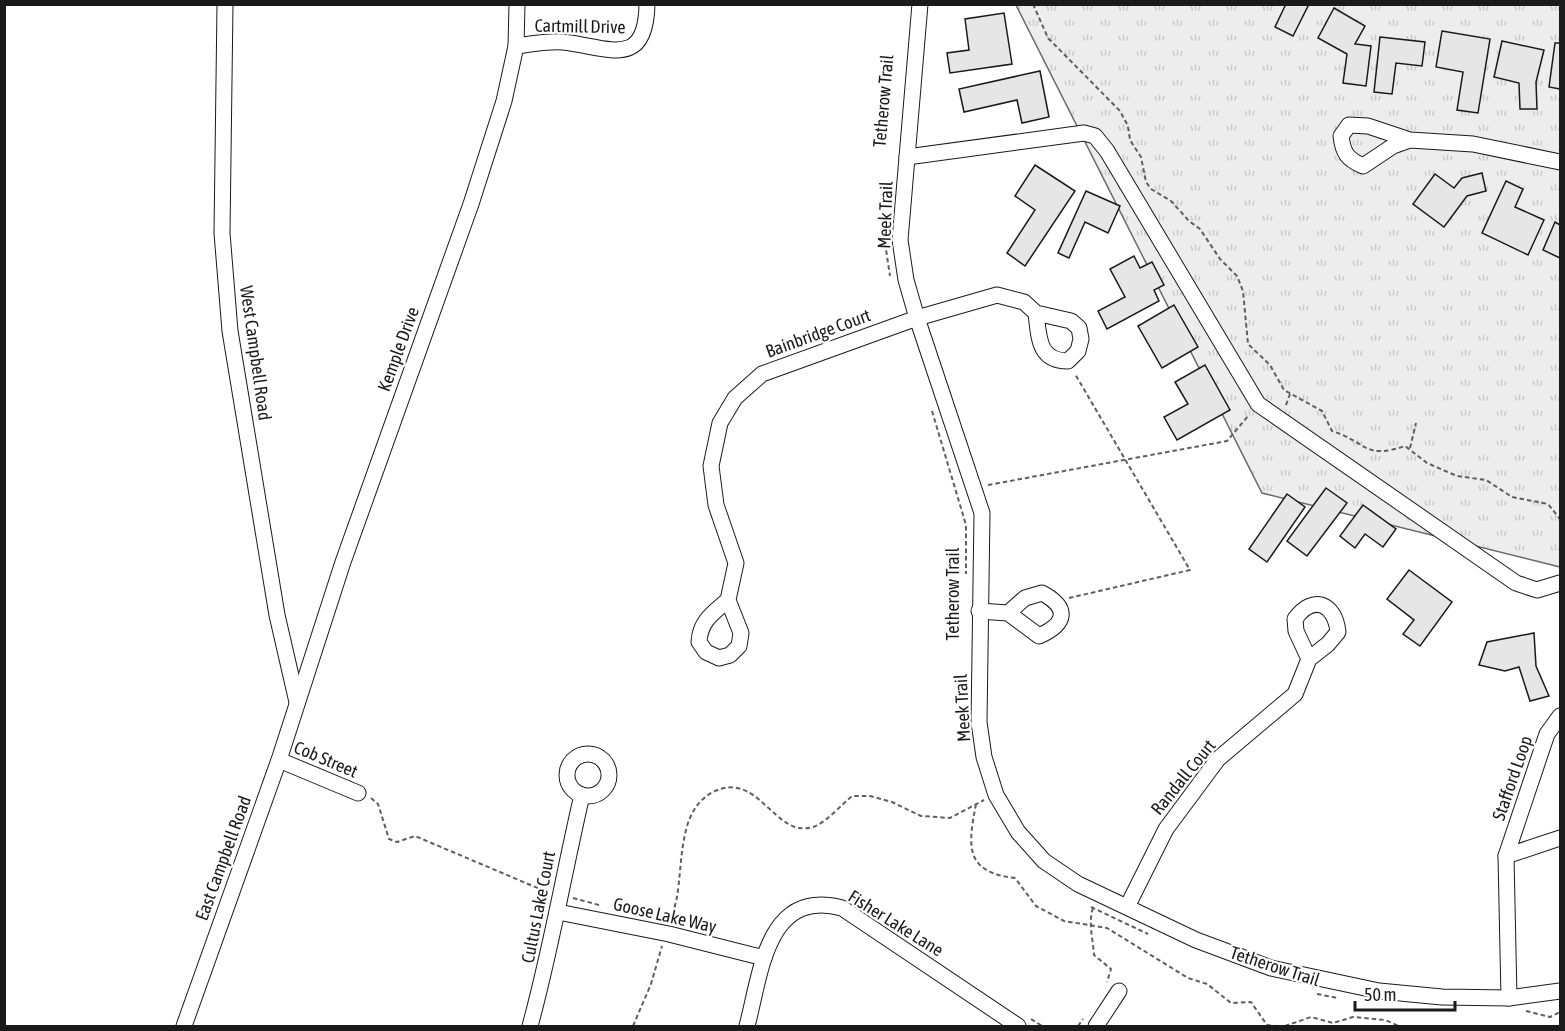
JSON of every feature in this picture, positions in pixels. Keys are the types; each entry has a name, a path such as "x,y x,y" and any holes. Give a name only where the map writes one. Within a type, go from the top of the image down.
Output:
{"street":[{"name":"West Campbell Road","path":"225,4 222,233 230,331 277,615 297,702"},
{"name":"Kemple Drive","path":"297,702 343,562 471,204 504,101 516,46 517,4"},
{"name":"Cartmill Drive","path":"516,46 556,41 598,49 631,48 639,42 645,32 647,4"},
{"name":"Meek Trail","path":"920,4 900,240 917,318 982,513 979,722 984,757 996,795 1018,832 1044,861 1078,884 1217,948 1271,968 1329,982 1512,1004 1560,991"},
{"path":"908,157 1084,133 1095,136 1107,151 1258,404 1516,583 1536,590 1560,583"},
{"path":"1410,140 1473,144 1560,162"},
{"name":"Bainbridge Court","path":"728,600 736,563 717,505 711,466 720,423 735,398 762,374 917,318 997,295 1024,302 1036,313 1071,321 1079,328 1082,339 1078,351 1068,361"},
{"path":"1036,313 1041,345 1046,355 1056,361 1068,361"},
{"path":"979,611 1008,613 1039,636 1054,629 1061,621 1061,612 1056,600 1042,593 1025,598 1008,613"},
{"name":"Randall Court","path":"1127,907 1166,829 1218,759 1294,694 1309,659"},
{"name":"East Campbell Road","path":"184,1026 279,760 297,702"},
{"name":"Stafford Loop","path":"1512,1004 1506,856 1547,734 1560,716"},
{"name":"Cob Street","path":"279,760 357,793"},
{"name":"Cultus Lake Court","path":"530,1026 550,953 560,894 582,795"},
{"path":"1506,856 1560,838"},
{"name":"Fisher Lake Lane","path":"747,1026 764,958 775,932 789,914 810,905 825,904 843,909 1022,1021"},
{"name":"Goose Lake Way","path":"558,912 669,934 764,958"},
{"path":"1090,1022 1111,989"}],"path":[{"path":"1033,4 1048,38 1120,111 1128,126 1130,140 1142,157 1146,182 1151,189 1171,201 1189,221 1200,229 1220,259 1237,276 1243,291 1248,344 1270,364 1284,390 1322,411 1332,431 1348,436 1365,449 1377,453 1405,446 1427,464 1457,476 1486,480 1512,497 1548,504 1560,519"},
{"path":"885,242 892,285"},
{"path":"1056,600 1190,570 1123,459 1068,361"},
{"name":"Tetherow Trail","path":"928,401 957,489 966,525 966,582"},
{"path":"973,488 1227,441 1258,404"},
{"path":"1410,448 1416,423"},
{"path":"633,1026 651,984 660,948 669,934 688,823 695,806 710,794 728,785 743,788 777,816 800,828 814,827 852,796 870,796 891,802 921,816 950,818 984,800 980,792"},
{"path":"357,793 378,804 389,838 397,842 415,836 517,878 540,891 604,906"},
{"path":"976,804 970,847 978,863 994,876 1015,878 1036,906 1064,921 1107,928 1188,978 1207,984 1231,1003 1251,1002 1267,1025 1276,1026"},
{"path":"1084,903 1154,936"},
{"path":"1093,908 1090,925 1094,955 1111,969 1111,989"},
{"name":"Tetherow Trail","path":"1315,993 1345,999"},
{"path":"1512,1004 1550,1017 1560,1012"},
{"path":"1285,1026 1311,1017 1333,1023 1353,1017 1385,1020 1399,1026"},
{"path":"1022,1021 1042,1026"},
{"path":"1078,1026 1090,1022"}],"green space":[{"path":"1016,5 1560,5 1560,567 1262,493"}],"building":[{"path":"1283,4 1309,4 1293,36 1275,27 1285,6"},
{"path":"1334,8 1365,26 1355,44 1371,46 1366,86 1343,83 1347,54 1318,38"},
{"path":"1004,13 1012,64 950,73 947,53 969,50 965,19"},
{"path":"1442,31 1490,39 1478,113 1457,110 1463,72 1436,67"},
{"path":"1380,37 1425,42 1422,66 1396,63 1392,94 1374,92"},
{"path":"1502,41 1544,50 1536,82 1537,109 1520,109 1519,83 1494,77"},
{"path":"1555,43 1560,43 1560,89 1549,87"},
{"path":"1040,71 1049,117 1022,123 1017,100 964,112 959,89"},
{"path":"1035,165 1075,191 1025,266 1007,253 1035,210 1015,196"},
{"path":"1482,173 1486,191 1467,196 1444,227 1413,204 1435,174 1454,188 1462,178"},
{"path":"1506,181 1523,189 1515,207 1544,220 1528,255 1482,233"},
{"path":"1086,191 1120,206 1108,233 1085,222 1069,258 1058,253"},
{"path":"1555,222 1560,225 1560,258 1543,250"},
{"path":"1134,256 1140,268 1152,262 1164,285 1154,290 1159,301 1107,329 1098,311 1125,297 1110,269"},
{"path":"1174,305 1198,347 1162,368 1138,326"},
{"path":"1205,365 1230,410 1177,440 1164,417 1188,404 1175,382"},
{"path":"1326,488 1347,503 1307,556 1287,541"},
{"path":"1287,494 1305,507 1267,562 1249,549"},
{"path":"1363,505 1396,529 1383,547 1365,534 1355,548 1340,536"},
{"path":"1409,570 1452,602 1420,646 1403,634 1414,620 1387,599"},
{"path":"1534,633 1536,666 1549,696 1530,701 1519,667 1505,671 1479,665 1487,642"}]}
